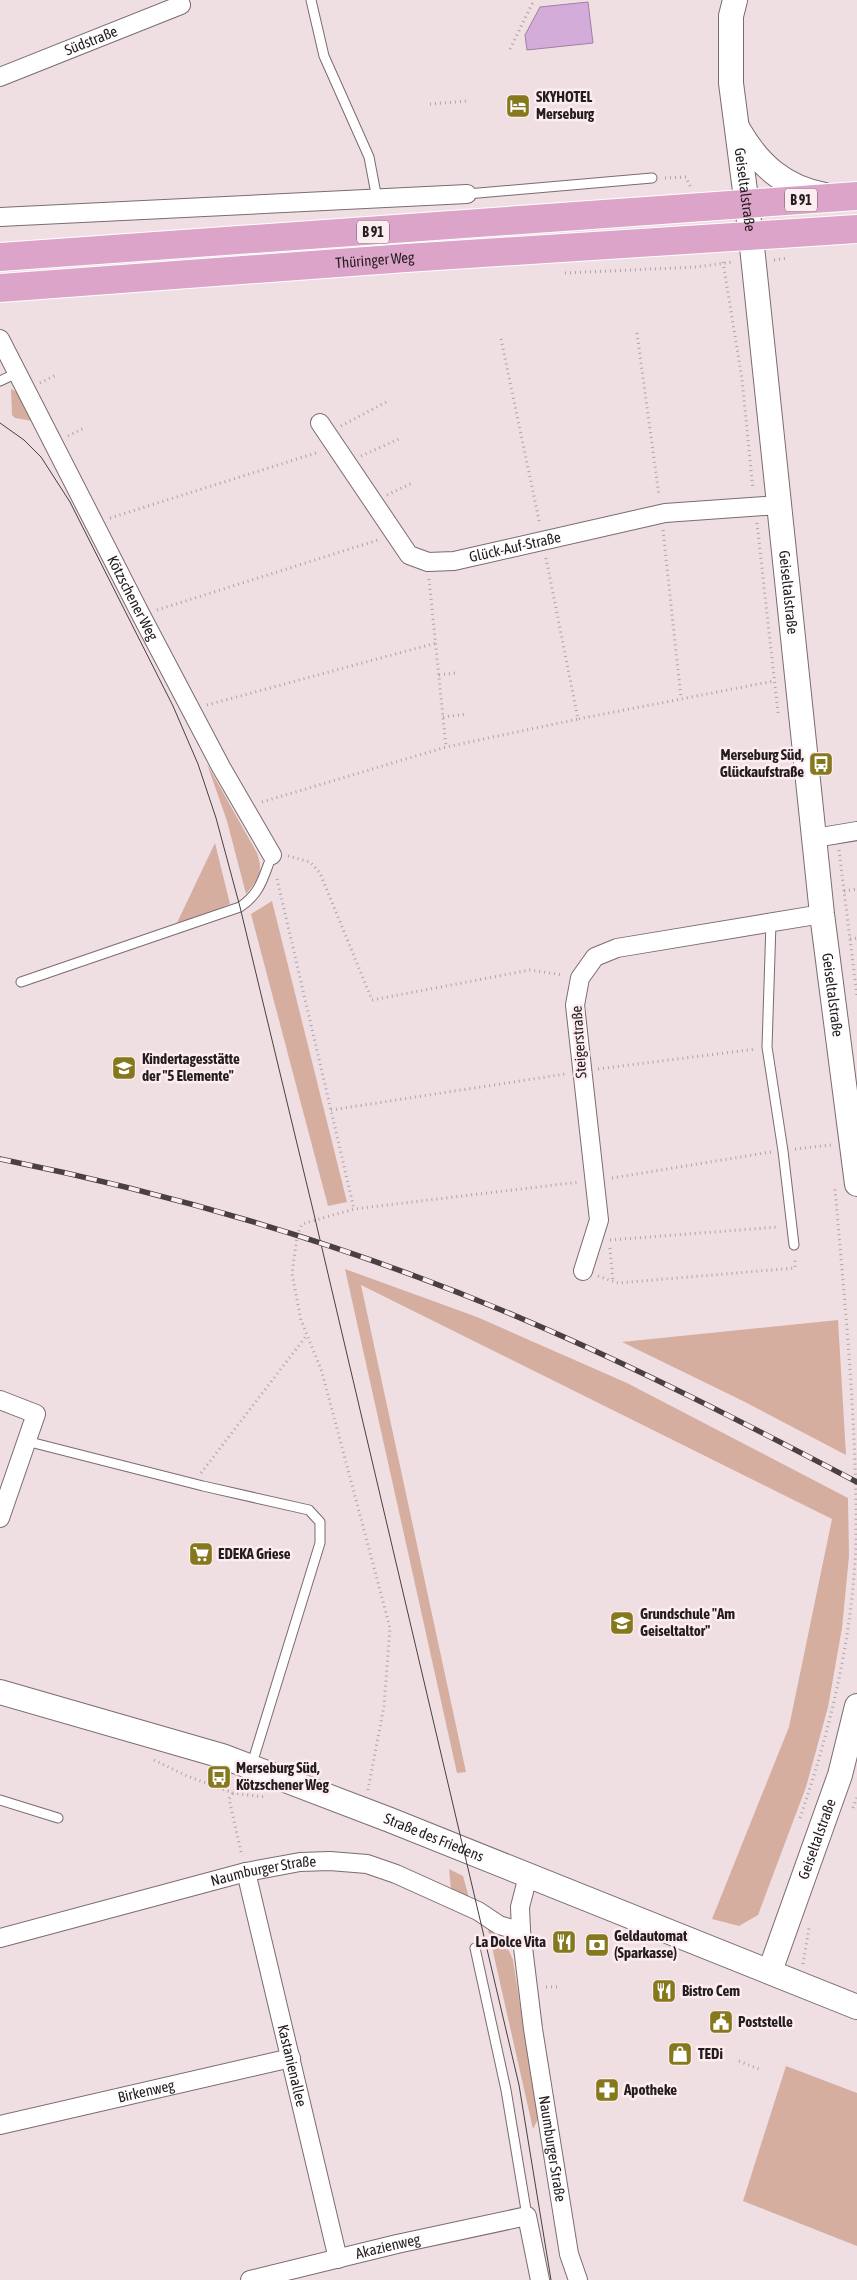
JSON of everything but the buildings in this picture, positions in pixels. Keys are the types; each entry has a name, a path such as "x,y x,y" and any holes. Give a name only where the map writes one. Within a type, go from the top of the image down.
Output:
{"main road":[{"name":"B 91","path":"746,204 847,197"},
{"name":"Thüringer Weg","path":"0,257 379,232 746,204"},
{"name":"B 91","path":"751,237 857,229"},
{"name":"Thüringer Weg","path":"0,288 396,258 751,237"}],"street":[{"name":"Geiseltalstraße","path":"735,0 731,16 731,83 751,237 815,838 846,1184"},
{"name":"Südstraße","path":"0,77 181,5"},
{"path":"736,124 749,148 777,176 803,191 847,197"},
{"path":"0,217 466,194"},
{"path":"377,199 379,232"},
{"name":"Kötzschener Weg","path":"0,339 141,615 244,807 272,855"},
{"name":"Glück-Auf-Straße","path":"328,434 409,555 428,562 454,561 665,513 779,505"},
{"path":"815,838 857,831"},
{"name":"Steigerstraße","path":"583,1270 599,1220 575,1005 580,978 595,957 617,948 771,924 822,914"},
{"path":"0,1400 36,1414 0,1518"},
{"name":"Straße des Friedens","path":"0,1692 222,1756 364,1810 857,2007"},
{"name":"Geiseltalstraße","path":"770,1971 840,1775 857,1706"},
{"name":"Naumburger Straße","path":"0,1938 246,1872 300,1862 330,1861 367,1864 396,1874 478,1911 499,1925 512,1929 521,1928"},
{"name":"Kastanienallee","path":"246,1872 338,2259"},
{"name":"Naumburger Straße","path":"528,1876 520,1907 533,2029 570,2254 578,2280"},
{"name":"Birkenweg","path":"0,2125 291,2058"},
{"path":"527,2216 540,2280"},
{"name":"Akazienweg","path":"250,2280 527,2216"}],"lane":[{"path":"311,0 324,56 369,157 377,199"},
{"path":"466,194 652,178"},
{"path":"0,381 17,373"},
{"path":"21,982 240,908 251,900 258,891 272,855"},
{"path":"771,924 767,1047 783,1150 794,1245"},
{"path":"26,1441 309,1510 320,1522 320,1543 250,1767"},
{"path":"0,1800 58,1818"},
{"path":"475,1948 506,2090 527,2216"}],"path":[{"path":"510,49 534,0"},
{"path":"430,104 466,100"},
{"path":"652,178 686,177 691,188"},
{"path":"723,262 742,380 779,720"},
{"path":"501,339 578,719"},
{"path":"95,523 328,434 388,402"},
{"path":"347,463 399,439"},
{"path":"373,501 412,483"},
{"path":"141,615 395,535"},
{"path":"428,562 445,747"},
{"path":"192,709 436,643"},
{"path":"439,675 455,673"},
{"path":"244,807 445,747 774,681"},
{"path":"443,717 467,714"},
{"path":"354,1209 272,855 283,854 310,862 320,873 372,1000 530,970 580,978"},
{"path":"844,891 857,889"},
{"path":"850,939 857,938"},
{"path":"331,1110 581,1071 767,1047"},
{"path":"830,1135 832,1155"},
{"path":"364,1810 384,1706 390,1628 322,1372 302,1320 292,1274 297,1236 302,1224 354,1209 594,1181 783,1150 832,1145"},
{"path":"800,1819 818,1764 836,1695 847,1631 856,1540 854,1411 846,1184"},
{"path":"613,1282 609,1240 792,1226"},
{"path":"583,1270 618,1283 795,1268 794,1245"},
{"path":"193,1483 308,1335"},
{"path":"149,1758 187,1776 233,1793 271,1797"},
{"path":"246,1872 229,1799 250,1767"},
{"path":"739,2061 761,2070"}],"shaded area":[{"path":"588,2 593,43 527,50 525,35 540,7"},
{"path":"11,389 17,392 32,421 15,418 12,415"},
{"path":"207,764 257,853 260,866 259,875 246,894 227,821"},
{"path":"215,843 230,904 175,927"},
{"path":"272,901 347,1202 328,1206 251,914"},
{"path":"345,1269 477,1317 627,1383 848,1498 849,1556 842,1628 828,1707 806,1787 758,1915 739,1926 712,1919 789,1727 832,1519 361,1285 466,1772 457,1773"},
{"path":"838,1320 846,1455 743,1401 622,1342"},
{"path":"449,1869 463,1876 469,1898 451,1889"},
{"path":"487,1925 503,1941 513,1960 538,2119 533,2129"},
{"path":"786,2066 857,2093 857,2246 743,2201"}],"tram line":[{"path":"0,423 24,440 41,457 70,502 173,706 198,764 216,818 240,907 313,1210 519,2085 551,2280"}],"railway":[{"path":"0,1159 134,1189 267,1226 332,1247 462,1294 567,1338 651,1377 857,1482"}],"place":[{"name":"SKYHOTEL Merseburg","path":"518,106"},
{"name":"Merseburg Süd, Glückaufstraße","path":"821,764"},
{"name":"Kindertagesstätte der \"5 Elemente\"","path":"124,1068"},
{"name":"EDEKA Griese","path":"201,1554"},
{"name":"Grundschule \"Am Geiseltaltor\"","path":"622,1623"},
{"name":"Merseburg Süd, Kötzschener Weg","path":"219,1777"},
{"name":"La Dolce Vita","path":"564,1942"},
{"name":"Geldautomat (Sparkasse)","path":"597,1945"},
{"name":"Bistro Cem","path":"664,1991"},
{"name":"Poststelle","path":"721,2022"},
{"name":"TEDi","path":"680,2054"},
{"name":"Apotheke","path":"607,2090"}]}
